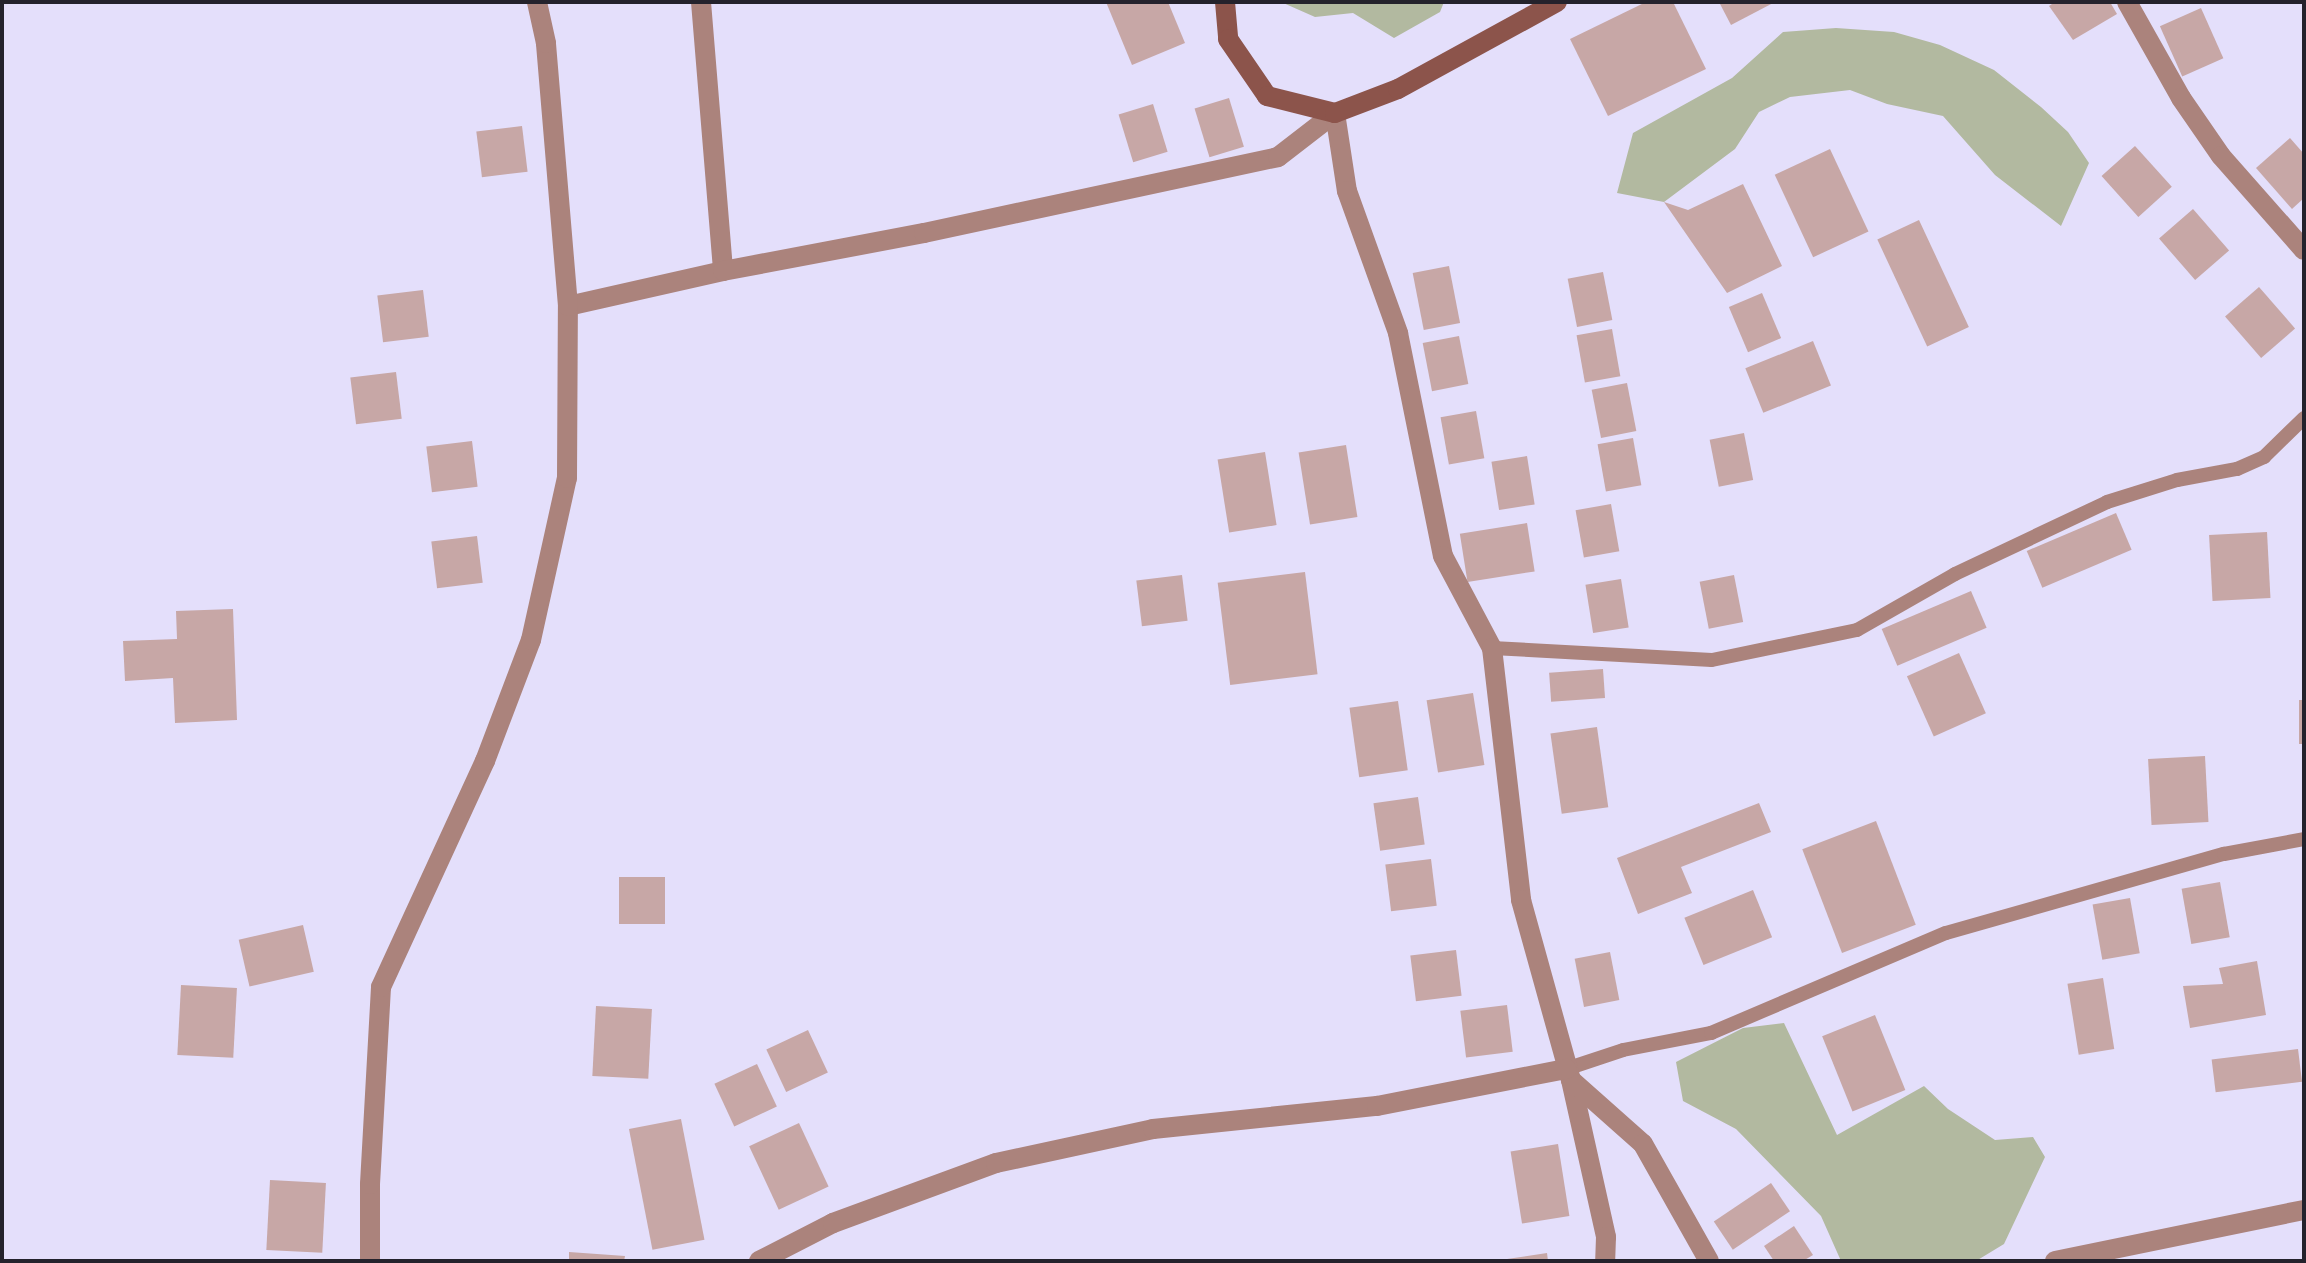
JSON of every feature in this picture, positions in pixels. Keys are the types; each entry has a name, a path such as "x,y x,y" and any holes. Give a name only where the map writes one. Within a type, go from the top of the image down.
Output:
{"street":[{"path":"370,1261 370,1184 381,987 485,761 531,640 567,478 568,306 546,43 537,2"},
{"path":"701,2 723,271"},
{"path":"1225,2 1228,39 1267,96 1335,113"},
{"path":"568,306 723,271 924,233 1278,157 1335,113 1398,89 1557,2"},
{"path":"2127,2 2181,98 2221,156 2304,250"},
{"path":"1335,113 1347,191 1398,333 1443,556 1492,648 1521,900 1569,1075 1606,1237 1605,1261"},
{"path":"759,1261 833,1223 996,1163 1153,1129 1377,1106 1569,1075"},
{"path":"1569,1075 1643,1144 1709,1261"},
{"path":"2055,1261 2304,1210"}],"lane":[{"path":"1492,648 1712,660 1857,630 1955,574 2107,502 2177,480 2237,469 2264,457 2304,418"},
{"path":"1569,1075 1623,1050 1711,1033 1946,933 2224,854 2304,839"}],"green space":[{"path":"1281,2 1444,2 1440,12 1394,38 1353,13 1315,17"},
{"path":"1836,28 1894,32 1940,45 1994,70 2041,107 2068,132 2089,163 2061,226 1995,175 1943,116 1887,104 1850,90 1790,97 1759,112 1735,149 1664,202 1617,193 1633,133 1732,78 1783,32"},
{"path":"1784,1023 1837,1135 1924,1086 1948,1109 1995,1140 2033,1137 2045,1157 2004,1244 1976,1261 1841,1261 1821,1216 1736,1129 1683,1101 1676,1062 1743,1028"}],"building":[{"path":"1106,2 1168,2 1185,43 1132,65"},
{"path":"1646,2 1673,2 1706,69 1608,116 1570,39"},
{"path":"1719,2 1775,2 1731,25"},
{"path":"2055,2 2110,2 2117,14 2073,40 2049,6"},
{"path":"2201,8 2223,58 2182,77 2160,26"},
{"path":"1229,98 1244,147 1209,157 1195,109"},
{"path":"1153,104 1168,152 1133,162 1119,115"},
{"path":"522,126 528,172 482,177 476,132"},
{"path":"2290,138 2304,154 2304,198 2292,209 2256,168"},
{"path":"2135,146 2172,187 2138,217 2102,176"},
{"path":"1830,149 1868,231 1813,257 1775,175"},
{"path":"1743,184 1782,266 1727,293 1664,202 1688,210"},
{"path":"2193,209 2229,251 2195,280 2159,239"},
{"path":"1919,220 1969,327 1927,346 1877,239"},
{"path":"1449,266 1460,323 1424,330 1413,273"},
{"path":"1603,272 1612,320 1577,327 1568,279"},
{"path":"2259,287 2295,329 2261,358 2225,317"},
{"path":"423,290 429,337 383,342 377,296"},
{"path":"1762,293 1781,338 1748,352 1729,307"},
{"path":"1612,329 1620,376 1585,383 1577,335"},
{"path":"1459,336 1468,384 1432,391 1423,343"},
{"path":"1813,341 1831,386 1763,413 1745,368"},
{"path":"396,372 402,419 356,424 350,378"},
{"path":"1627,383 1636,431 1601,438 1592,390"},
{"path":"1476,411 1484,458 1449,465 1441,417"},
{"path":"1744,433 1753,480 1719,487 1710,440"},
{"path":"1633,438 1641,485 1606,492 1598,444"},
{"path":"472,441 478,487 432,492 426,447"},
{"path":"1346,445 1357,517 1310,525 1299,453"},
{"path":"1265,452 1277,525 1229,533 1218,460"},
{"path":"1527,456 1535,504 1499,510 1491,462"},
{"path":"1611,504 1619,551 1584,558 1576,510"},
{"path":"2116,513 2132,550 2042,588 2027,551"},
{"path":"1527,523 1535,571 1468,582 1460,534"},
{"path":"2267,532 2270,598 2213,601 2209,535"},
{"path":"477,536 483,583 437,588 431,542"},
{"path":"1305,572 1318,674 1230,685 1218,583"},
{"path":"1182,575 1188,621 1142,626 1136,581"},
{"path":"1734,575 1743,622 1709,629 1700,582"},
{"path":"1621,579 1629,627 1593,633 1585,585"},
{"path":"1971,591 1987,628 1897,666 1882,629"},
{"path":"233,609 237,720 175,723 173,678 125,681 123,641 177,639 176,611"},
{"path":"1959,653 1986,713 1934,736 1907,676"},
{"path":"1603,669 1605,698 1551,702 1549,673"},
{"path":"1473,693 1484,765 1438,772 1427,700"},
{"path":"2299,700 2304,700 2304,744 2299,744"},
{"path":"1398,701 1408,770 1359,777 1349,708"},
{"path":"1597,727 1608,807 1562,814 1550,734"},
{"path":"2205,756 2208,822 2152,825 2148,759"},
{"path":"1418,797 1425,845 1380,851 1373,803"},
{"path":"1759,803 1771,832 1681,867 1692,893 1638,914 1617,858"},
{"path":"1876,821 1916,925 1842,953 1802,849"},
{"path":"1431,859 1437,906 1391,911 1385,865"},
{"path":"619,877 665,877 665,924 619,924"},
{"path":"2220,882 2230,937 2191,944 2182,889"},
{"path":"1753,890 1772,937 1703,965 1684,918"},
{"path":"2130,898 2140,953 2102,960 2093,905"},
{"path":"303,925 314,972 249,987 239,940"},
{"path":"1456,950 1462,996 1416,1001 1410,956"},
{"path":"1610,952 1619,1000 1584,1007 1575,959"},
{"path":"2257,961 2266,1015 2190,1028 2183,986 2223,984 2219,968"},
{"path":"2103,978 2114,1049 2079,1055 2067,984"},
{"path":"181,985 237,988 233,1058 177,1055"},
{"path":"1507,1005 1513,1052 1466,1057 1460,1011"},
{"path":"596,1006 652,1009 648,1079 592,1076"},
{"path":"1875,1015 1905,1090 1852,1111 1822,1036"},
{"path":"808,1030 828,1073 786,1092 766,1049"},
{"path":"2298,1049 2302,1082 2216,1092 2212,1060"},
{"path":"757,1064 777,1107 734,1126 714,1084"},
{"path":"681,1119 704,1240 652,1250 629,1129"},
{"path":"799,1123 829,1186 779,1210 749,1146"},
{"path":"1558,1144 1569,1216 1522,1224 1511,1152"},
{"path":"270,1180 326,1183 322,1253 266,1250"},
{"path":"1771,1183 1790,1211 1733,1250 1714,1222"},
{"path":"1794,1226 1813,1255 1803,1261 1774,1261 1764,1246"},
{"path":"569,1252 625,1256 624,1261 569,1261"},
{"path":"1547,1253 1548,1261 1507,1261 1507,1259"}]}
